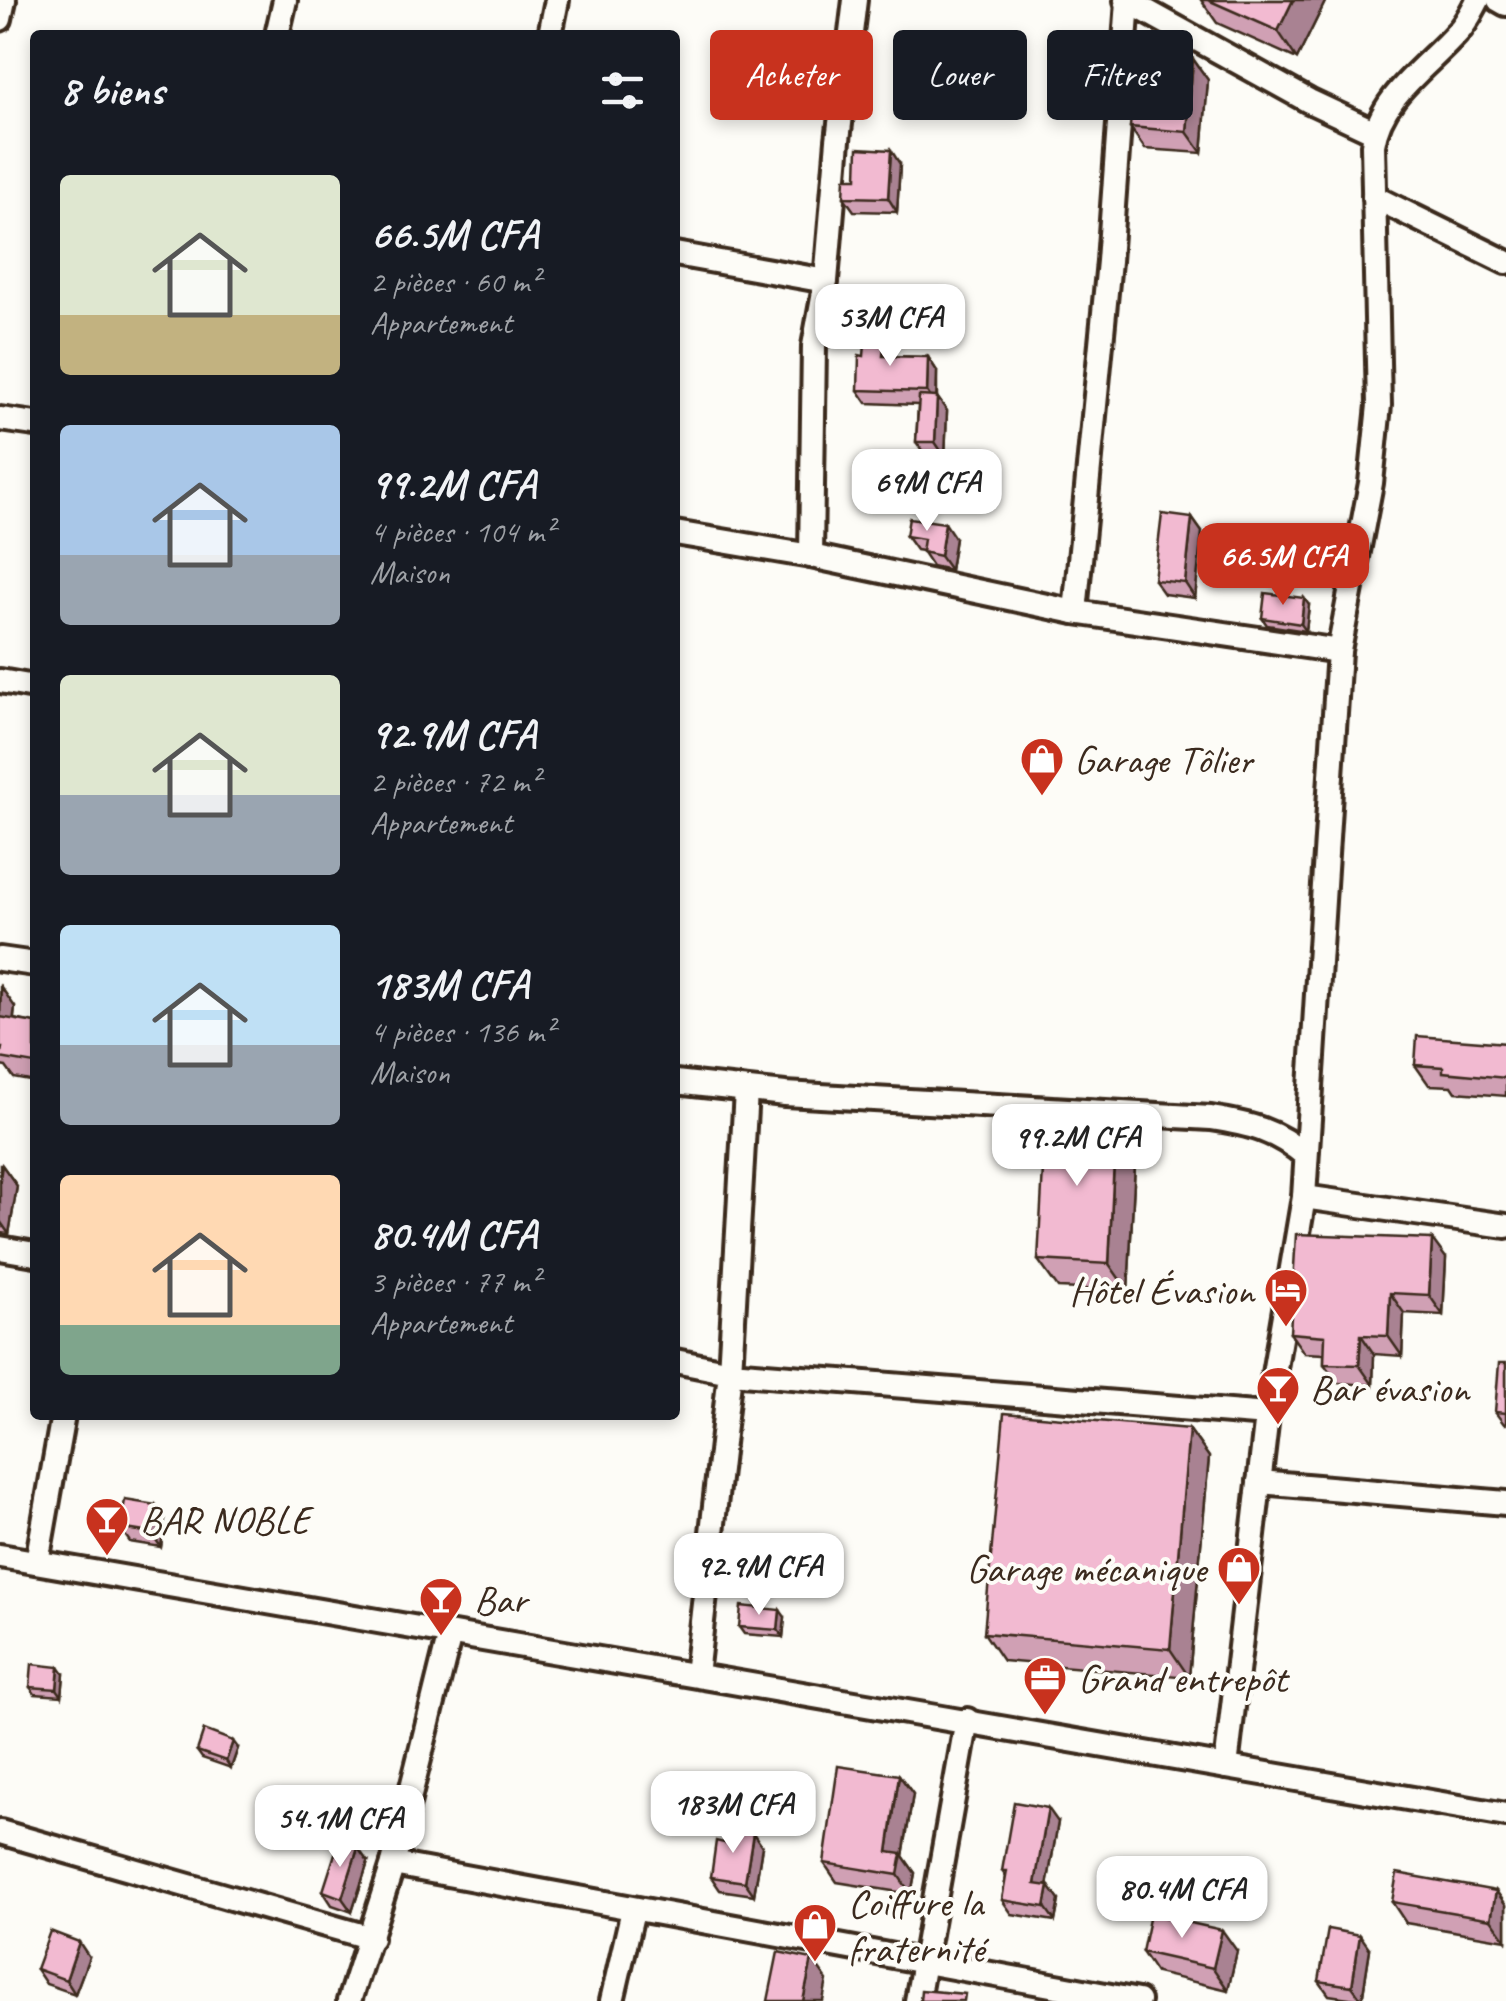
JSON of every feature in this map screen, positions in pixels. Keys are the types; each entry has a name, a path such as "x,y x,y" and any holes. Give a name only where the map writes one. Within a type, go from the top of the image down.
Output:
{"street":[{"path":"0,20 4,0"},
{"path":"278,30 284,0"},
{"path":"551,30 558,0"},
{"path":"810,556 814,346 826,281 855,0"},
{"path":"1075,612 1109,262 1127,0 1375,132"},
{"path":"1226,1767 1267,1415 1304,1197 1339,651 1371,483 1378,404 1371,173 1375,132 1386,109 1460,30 1478,0"},
{"path":"1499,0 1506,4"},
{"path":"1374,197 1506,262"},
{"path":"680,255 826,281"},
{"path":"0,419 30,423"},
{"path":"680,533 1075,612 1339,651"},
{"path":"0,681 30,686"},
{"path":"0,959 30,963"},
{"path":"680,1083 746,1090 1211,1118 1255,1124 1285,1138 1306,1156"},
{"path":"696,1675 730,1372 746,1090"},
{"path":"1304,1197 1506,1226"},
{"path":"0,1248 30,1253"},
{"path":"680,1362 730,1372 1267,1415"},
{"path":"37,1562 62,1420"},
{"path":"1259,1482 1506,1503"},
{"path":"0,1556 1506,1814"},
{"path":"348,2001 393,1864 450,1634"},
{"path":"916,2001 967,1720"},
{"path":"0,1832 371,1938"},
{"path":"393,1864 1138,2001"},
{"path":"612,2001 632,1910"}],"building":[{"path":"1208,0 1293,0 1278,31"},
{"path":"1131,120 1188,120 1187,132 1130,127"},
{"path":"858,148 891,150 888,198 844,197 845,178 857,178"},
{"path":"866,331 885,332 883,356 928,357 927,392 858,390 859,355 864,356"},
{"path":"919,396 937,397 935,442 916,442"},
{"path":"1162,514 1192,518 1185,583 1154,580"},
{"path":"909,518 945,523 940,556 922,552 924,539 906,536"},
{"path":"1265,593 1304,598 1301,624 1262,618"},
{"path":"0,1017 30,1022 30,1063 0,1058"},
{"path":"1417,1036 1506,1043 1506,1078 1415,1065"},
{"path":"1046,1114 1116,1118 1109,1264 1038,1260"},
{"path":"1296,1234 1432,1239 1429,1295 1390,1293 1388,1336 1361,1335 1359,1365 1324,1364 1325,1336 1290,1333"},
{"path":"1499,1363 1506,1363 1506,1413 1495,1412"},
{"path":"1004,1413 1189,1429 1170,1649 984,1633"},
{"path":"125,1500 156,1505 151,1533 120,1528"},
{"path":"741,1606 780,1610 778,1630 739,1627"},
{"path":"32,1664 59,1667 57,1689 30,1687"},
{"path":"204,1730 233,1741 226,1761 197,1751"},
{"path":"838,1766 899,1775 888,1852 902,1854 898,1875 824,1863"},
{"path":"1014,1802 1048,1808 1035,1884 1049,1886 1045,1907 1002,1900 1007,1871 1002,1871"},
{"path":"727,1828 753,1833 745,1882 711,1877 716,1841 724,1843"},
{"path":"339,1841 358,1848 342,1898 323,1891"},
{"path":"1397,1873 1496,1891 1491,1919 1392,1902"},
{"path":"1150,1914 1222,1930 1213,1968 1142,1952"},
{"path":"1328,1929 1360,1935 1352,1986 1319,1981"},
{"path":"50,1931 79,1942 66,1980 36,1969"},
{"path":"778,1952 812,1959 803,2001 768,2001"},
{"path":"921,1990 965,1994 964,2001 920,2001"}],"place":[{"name":"Garage Tôlier","path":"1042,797"},
{"name":"Hôtel Évasion","path":"1286,1328"},
{"name":"Bar évasion","path":"1278,1426"},
{"name":"BAR NOBLE","path":"107,1557"},
{"name":"Garage mécanique","path":"1239,1606"},
{"name":"Bar","path":"441,1637"},
{"name":"Grand entrepôt","path":"1045,1716"},
{"name":"Coiffure la fraternité","path":"815,1963"}]}
